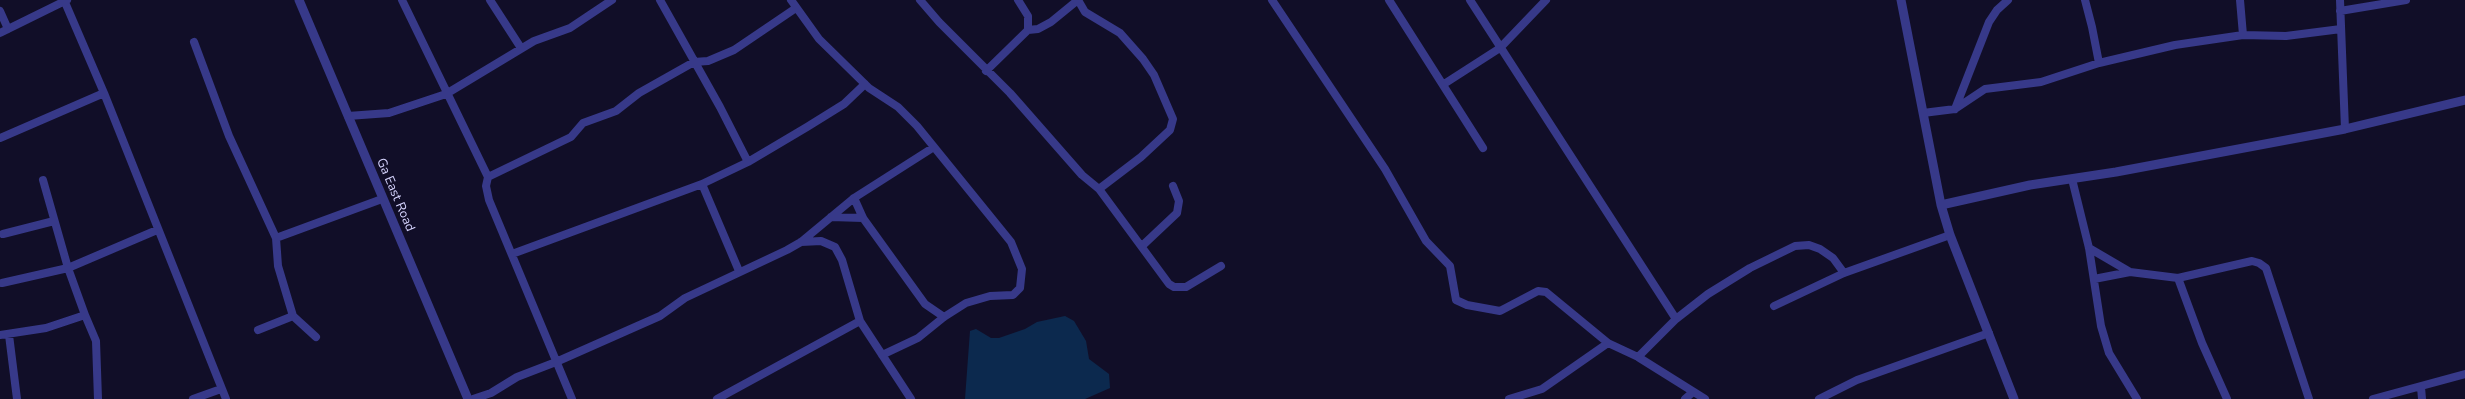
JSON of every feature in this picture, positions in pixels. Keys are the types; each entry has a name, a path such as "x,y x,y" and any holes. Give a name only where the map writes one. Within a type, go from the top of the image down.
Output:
{"street":[{"name":"Ga East Road","path":"299,0 468,399"},
{"path":"402,0 446,94 488,177 486,186 489,200 572,399"},
{"path":"490,0 520,48"},
{"path":"595,0 599,9"},
{"path":"348,116 389,113 446,94 520,48 534,41 570,28 612,0"},
{"path":"660,0 748,162"},
{"path":"792,0 796,8 819,39 865,84 898,107 934,147 1011,242 1022,270 1020,288 1013,295 980,298 966,303 944,317 918,338 882,355"},
{"path":"920,0 986,71 1010,93 1082,175 1099,189 1169,284 1174,288 1186,287 1221,266"},
{"path":"1018,0 1028,16 1028,30"},
{"path":"986,71 1028,30 1038,29 1051,22 1078,0 1085,12 1120,33 1143,59 1154,75 1173,119 1170,130 1141,157 1099,189"},
{"path":"1272,0 1385,169 1426,241 1450,266 1456,300 1467,305 1500,311 1542,290 1608,343 1638,357 1705,399"},
{"path":"1389,0 1444,84 1483,148"},
{"path":"1470,0 1676,319"},
{"path":"1444,84 1500,48 1546,0"},
{"path":"1901,0 1941,205 1950,235 2014,399"},
{"path":"1955,109 1989,22 1997,10 2008,0"},
{"path":"2084,0 2092,27 2099,64"},
{"path":"2240,0 2243,35"},
{"path":"2340,0 2345,129"},
{"path":"2340,11 2406,0"},
{"path":"0,33 65,1 104,93 157,230 192,312 226,399"},
{"path":"488,177 571,137 583,123 616,111 639,93 694,62 708,61 734,50 796,8"},
{"path":"0,11 8,29"},
{"path":"1923,113 1955,109 1985,89 2041,82 2099,64 2175,45 2243,35 2286,36 2341,29"},
{"path":"194,42 229,136 276,238 278,266 292,316 316,337"},
{"path":"512,254 702,184 748,162 844,104 865,84"},
{"path":"0,138 104,93"},
{"path":"1941,205 2030,185 2345,129 2465,100"},
{"path":"473,399 491,393 517,377 556,362 660,316 685,298 801,242 854,198 934,147"},
{"path":"2072,178 2089,248 2101,326 2109,353 2137,399"},
{"path":"43,180 68,268 96,341 98,399"},
{"path":"702,184 739,272"},
{"path":"1142,246 1177,213 1179,201 1173,186"},
{"path":"854,198 863,218 925,304 944,317"},
{"path":"276,238 382,199"},
{"path":"831,217 863,218"},
{"path":"3,234 54,220"},
{"path":"2,283 68,268 157,230"},
{"path":"1774,306 1844,273 1950,235"},
{"path":"801,242 821,241 835,247 842,260 860,321 910,399"},
{"path":"1638,357 1676,319 1714,290 1750,268 1796,246 1809,245 1820,249 1833,258 1844,273"},
{"path":"2089,248 2130,272"},
{"path":"2094,279 2130,272 2178,278 2252,261 2266,268 2309,399"},
{"path":"2178,278 2202,343 2227,399"},
{"path":"0,335 46,328 85,315"},
{"path":"258,330 292,316"},
{"path":"717,399 860,321"},
{"path":"1819,399 1857,380 1989,333"},
{"path":"9,334 17,399"},
{"path":"1509,399 1542,389 1608,343"},
{"path":"2373,399 2465,374"},
{"path":"2421,387 2422,399"},
{"path":"193,399 221,389"},
{"path":"1685,399 1693,392"}],"water":[{"path":"1065,316 1074,321 1086,341 1089,359 1109,374 1110,388 1085,399 965,399 970,331 976,329 991,338 999,338 1025,329 1037,322"}]}
